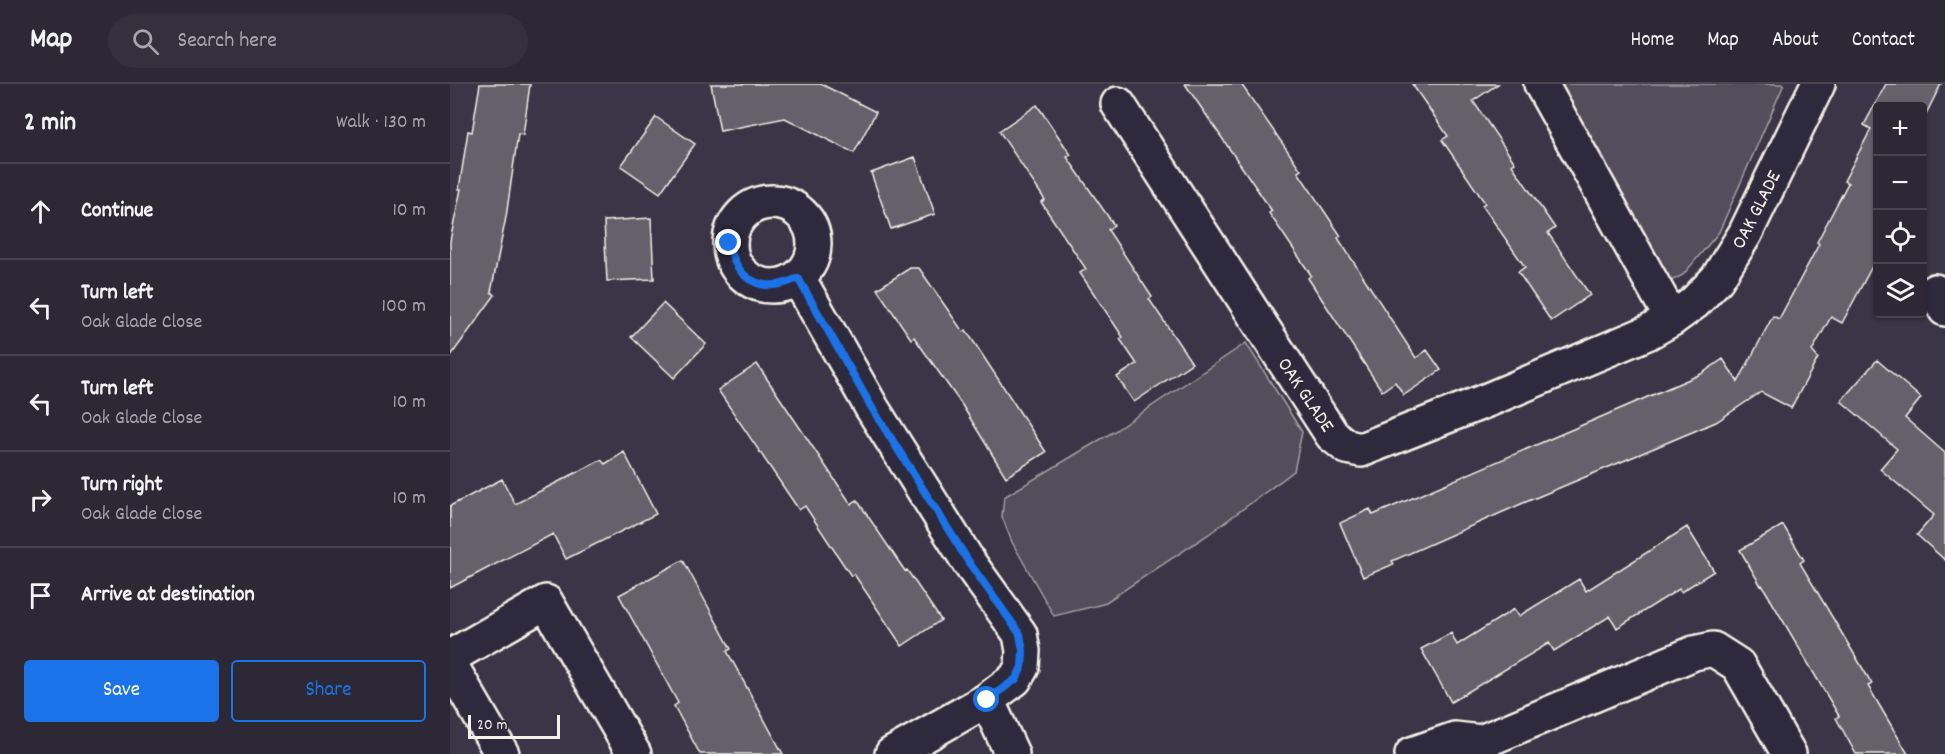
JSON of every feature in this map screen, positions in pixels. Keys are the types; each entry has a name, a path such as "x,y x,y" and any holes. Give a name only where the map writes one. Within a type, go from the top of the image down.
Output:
{"street":[{"path":"1541,84 1672,320"},
{"name":"OAK GLADE","path":"1118,104 1332,435 1347,447 1361,450 1636,337 1672,320 1694,303 1717,279 1740,243 1818,84"},
{"path":"798,278 872,408 970,564 1020,634 1023,651 1022,667 1016,679 987,700 892,754"},
{"path":"450,657 546,602 634,754"},
{"path":"1412,754 1455,739 1482,748 1694,653 1713,650 1738,665 1790,754"},
{"path":"450,664 502,754"},
{"path":"987,700 1012,754"}],"shaded area":[{"path":"1557,84 1784,84 1719,232 1683,275 1667,283"},
{"path":"1246,343 1302,432 1294,471 1209,534 1103,604 1054,616 1012,542 1002,517 1004,497 1113,432"}],"building":[{"path":"480,84 530,84 523,135 518,134 506,217 491,292 495,295 450,357 450,241 461,189 459,189 468,131 472,132"},
{"path":"711,84 821,84 876,112 854,153 785,118 720,131"},
{"path":"1185,84 1241,84 1301,170 1298,172 1341,236 1338,238 1416,358 1427,350 1441,370 1404,395 1395,382 1382,391 1308,278 1311,275 1269,213 1272,211"},
{"path":"1412,84 1498,84 1473,101 1515,163 1512,165 1555,228 1548,233 1590,295 1551,321 1518,272 1525,267 1482,205 1485,203 1442,140 1448,136"},
{"path":"1886,84 1941,84 1927,112 1927,102 1876,102"},
{"path":"1037,105 1071,155 1067,157 1114,225 1108,230 1152,297 1149,299 1192,363 1134,402 1117,377 1137,364 1120,339 1123,337 1080,273 1086,269 1041,202 1045,200 999,131"},
{"path":"1873,108 1873,264 1842,323 1831,317 1812,351 1818,358 1791,408 1761,392 1716,422 1521,504 1392,561 1394,564 1363,577 1340,523 1370,509 1373,515 1701,374 1723,359 1738,382 1773,316 1779,319 1819,244 1817,242 1848,183 1844,181 1871,129 1864,125"},
{"path":"656,117 695,144 660,193 621,166"},
{"path":"915,157 935,214 891,229 871,173"},
{"path":"651,218 654,279 607,281 604,221"},
{"path":"910,268 919,268 963,332 966,330 1046,452 1006,477 962,405 914,337 911,339 877,289"},
{"path":"663,303 706,344 674,378 631,337"},
{"path":"1877,360 1921,398 1905,418 1945,453 1945,560 1917,535 1934,515 1880,469 1897,449 1841,401"},
{"path":"757,364 851,504 857,500 941,620 902,646 854,574 851,576 805,506 799,510 718,390"},
{"path":"624,452 656,514 566,559 553,534 450,588 450,506 502,479 515,504 601,460 605,464"},
{"path":"1783,525 1804,560 1800,563 1872,684 1868,686 1908,754 1856,754 1836,718 1839,716 1740,550"},
{"path":"1687,527 1714,571 1681,592 1679,589 1617,628 1610,616 1554,651 1549,643 1451,702 1421,649 1451,633 1457,645 1514,609 1519,616 1579,579 1586,591"},
{"path":"683,560 731,649 727,651 783,754 700,754 674,706 678,703 619,595"}],"route":[{"path":"729,243 732,258 742,274 765,286 783,285 798,278 872,408 970,564 1020,634 1023,651 1022,667 1016,679 987,700"}]}
